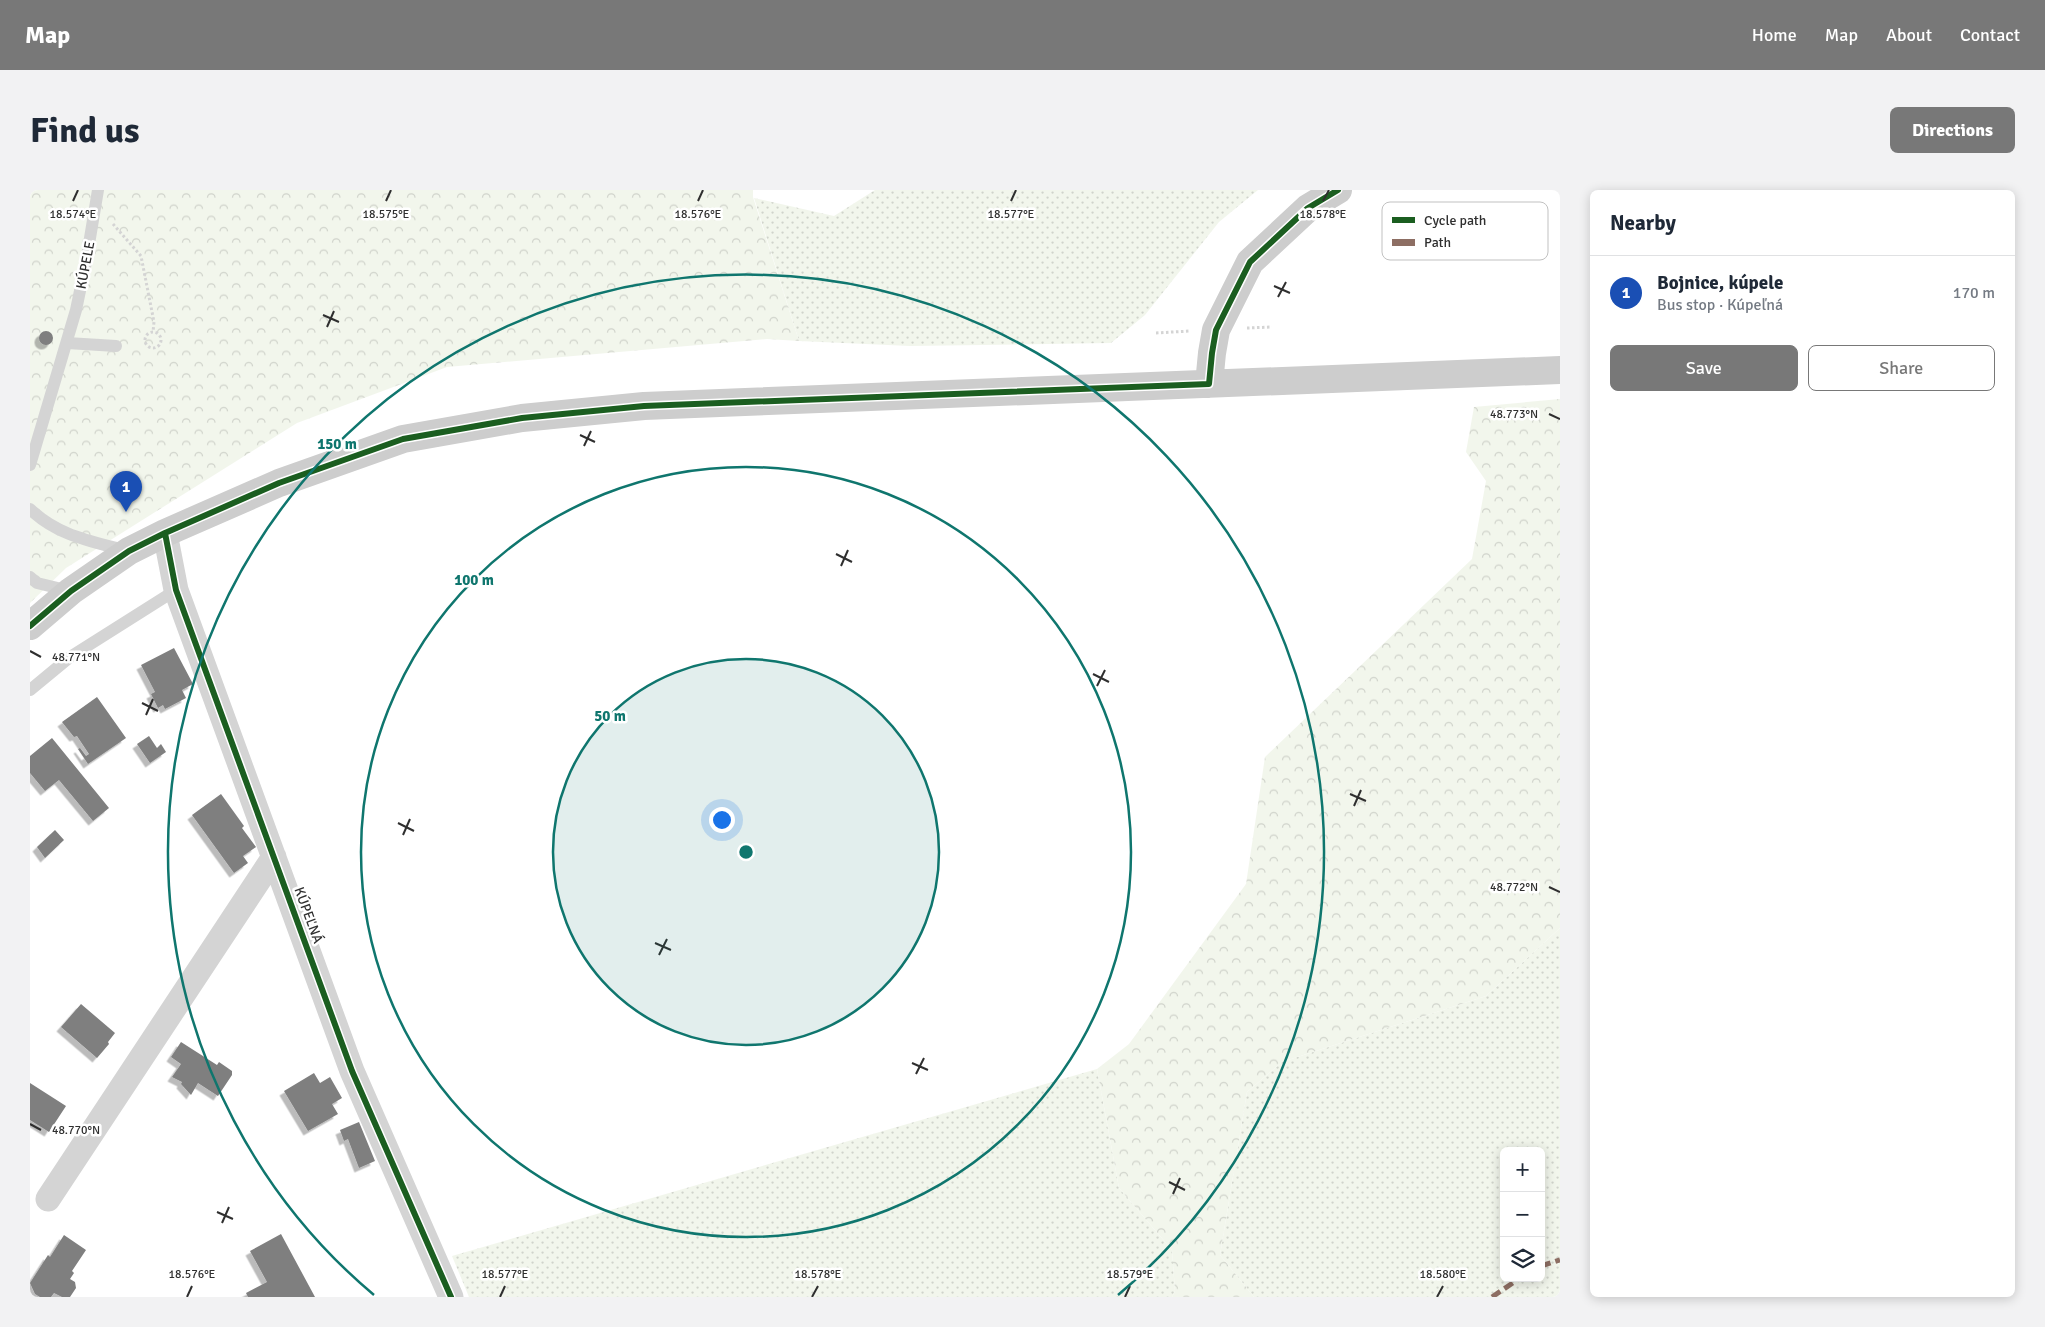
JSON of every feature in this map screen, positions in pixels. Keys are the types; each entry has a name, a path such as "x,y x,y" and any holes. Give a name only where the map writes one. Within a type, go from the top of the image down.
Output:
{"street":[{"path":"1209,384 1216,330 1250,262 1308,208 1338,190"},
{"path":"30,626 71,591 129,551 165,533 279,483 403,439 522,418 654,406 1560,370"},
{"name":"KÚPEĽNÁ","path":"165,533 176,590 352,1071 447,1295"},
{"path":"48,1199 274,857"}],"lane":[{"name":"KÚPELE","path":"30,465 36,423 67,343 76,310 98,190"},
{"path":"67,343 116,346"},
{"path":"30,509 41,519 72,536 129,551"},
{"path":"30,578 37,583 71,591"},
{"path":"30,690 70,657 176,590"}],"path":[{"path":"107,218 141,256 154,322 153,332"},
{"path":"153,332 158,334 161,341 157,346 152,347 146,343 146,338 153,332"}],"green space":[{"path":"30,190 753,190 753,197 799,341 767,339 447,367 297,423 66,568 30,603"},
{"path":"875,190 1258,190 1219,222 1145,315 1111,343 910,346 799,341 754,198 834,216"},
{"path":"1560,399 1560,928 1486,996 1282,1062 1247,1092 1220,1255 1254,1297 1172,1297 1175,1291 1172,1250 1119,1188 1097,1069 1129,1044 1246,884 1265,757 1472,559 1486,481 1466,452 1474,407"},
{"path":"1560,928 1560,1297 1254,1297 1220,1255 1247,1092 1282,1062 1486,996"},
{"path":"1097,1069 1119,1188 1172,1250 1175,1291 1172,1297 469,1297 452,1256"}],"building":[{"path":"43,331 49,331 53,338 49,345 43,345 39,341 39,335"},
{"path":"174,648 193,684 182,690 186,698 165,709 163,705 158,708 151,694 155,692 141,665"},
{"path":"97,697 126,738 88,764 78,749 80,748 86,756 89,754 77,736 74,737 62,722"},
{"path":"149,736 157,748 161,744 166,752 150,763 137,744"},
{"path":"52,738 109,808 93,821 59,780 45,791 30,773 30,756"},
{"path":"221,794 244,826 242,828 256,847 243,856 248,863 234,873 192,815"},
{"path":"55,830 64,840 45,858 37,847"},
{"path":"81,1004 115,1033 108,1042 109,1044 97,1058 61,1027"},
{"path":"181,1042 217,1065 219,1062 232,1071 232,1075 218,1096 198,1083 191,1095 181,1084 182,1082 172,1077 181,1064 171,1057"},
{"path":"314,1073 320,1083 330,1077 342,1098 332,1104 338,1114 308,1131 284,1091"},
{"path":"30,1083 66,1106 49,1132 30,1120"},
{"path":"359,1122 375,1161 359,1168 348,1139 344,1141 340,1130"},
{"path":"281,1234 315,1297 248,1297 246,1293 267,1282 250,1251"},
{"path":"64,1235 86,1250 72,1271 74,1273 70,1279 75,1282 76,1288 70,1297 62,1297 54,1293 51,1297 40,1297 35,1294 30,1283"}],"marked path":[{"path":"1545,1265 1560,1260"},
{"path":"1492,1297 1514,1282"}],"cycle path":[{"path":"30,626 71,591 129,551 165,533 279,483 403,439 522,418 644,406 1209,384 1216,330 1250,262 1308,208 1338,190"},
{"path":"165,533 176,590 352,1071 451,1297"}],"place":[{"name":"Bojnice, kúpele","path":"126,512"}]}
